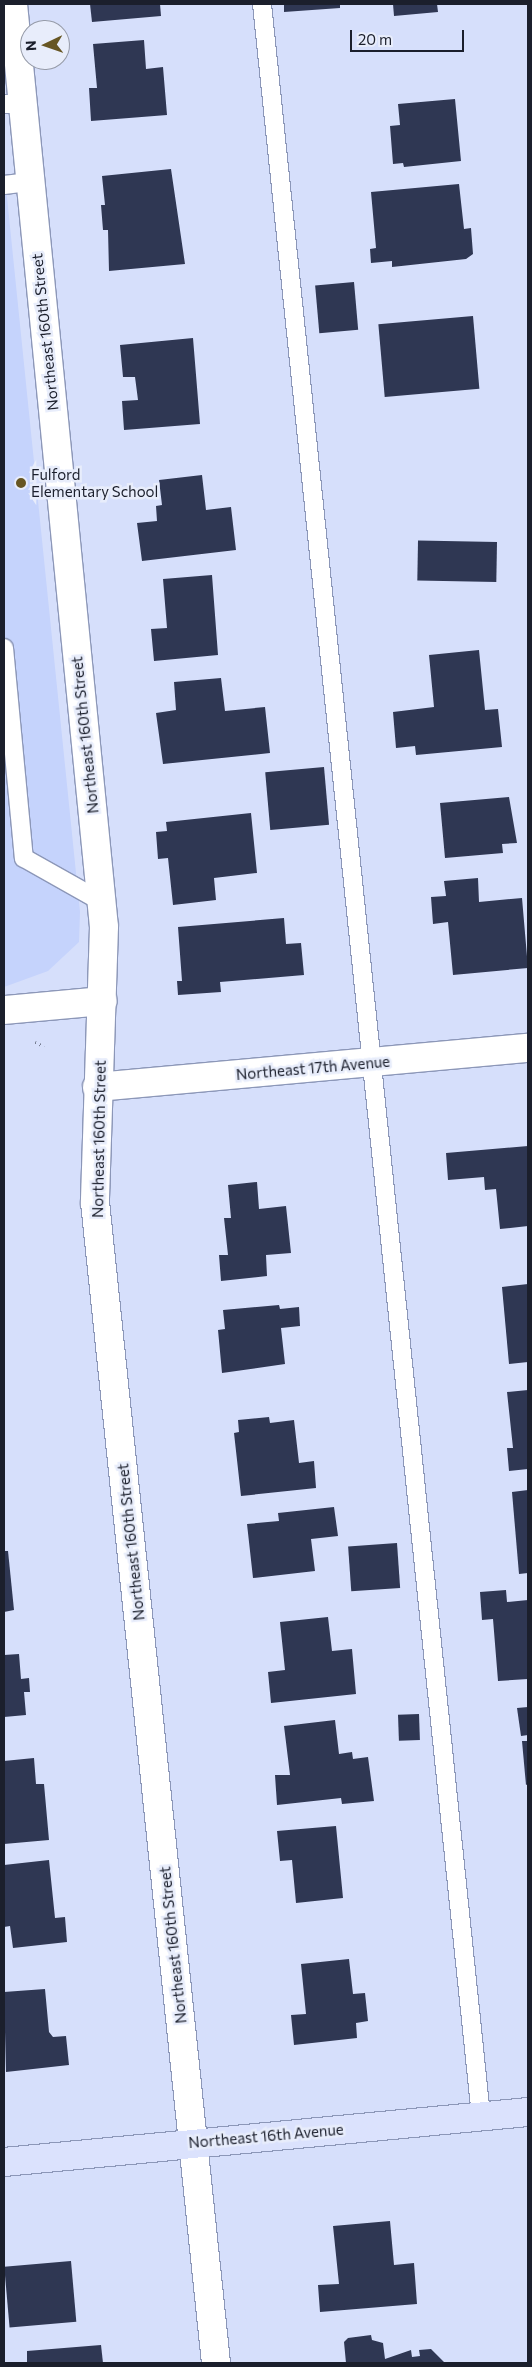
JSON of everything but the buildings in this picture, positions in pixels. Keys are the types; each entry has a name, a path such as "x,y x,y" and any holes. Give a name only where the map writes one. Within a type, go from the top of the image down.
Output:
{"street":[{"name":"Northeast 160th Street","path":"13,4 13,104 17,183 102,902 103,1001 97,1087 95,1202 216,2363"},
{"path":"4,1010 103,1001"},
{"name":"Northeast 17th Avenue","path":"97,1087 528,1048"},
{"name":"Northeast 16th Avenue","path":"4,2162 528,2112"}],"lane":[{"path":"262,4 481,2116"},
{"path":"4,648 24,858 102,902"}],"shaded area":[{"name":"Fulford Elementary School","path":"4,168 80,912 79,942 48,971 4,987"}],"place":[{"name":"Fulford Elementary School","path":"21,483"}]}
